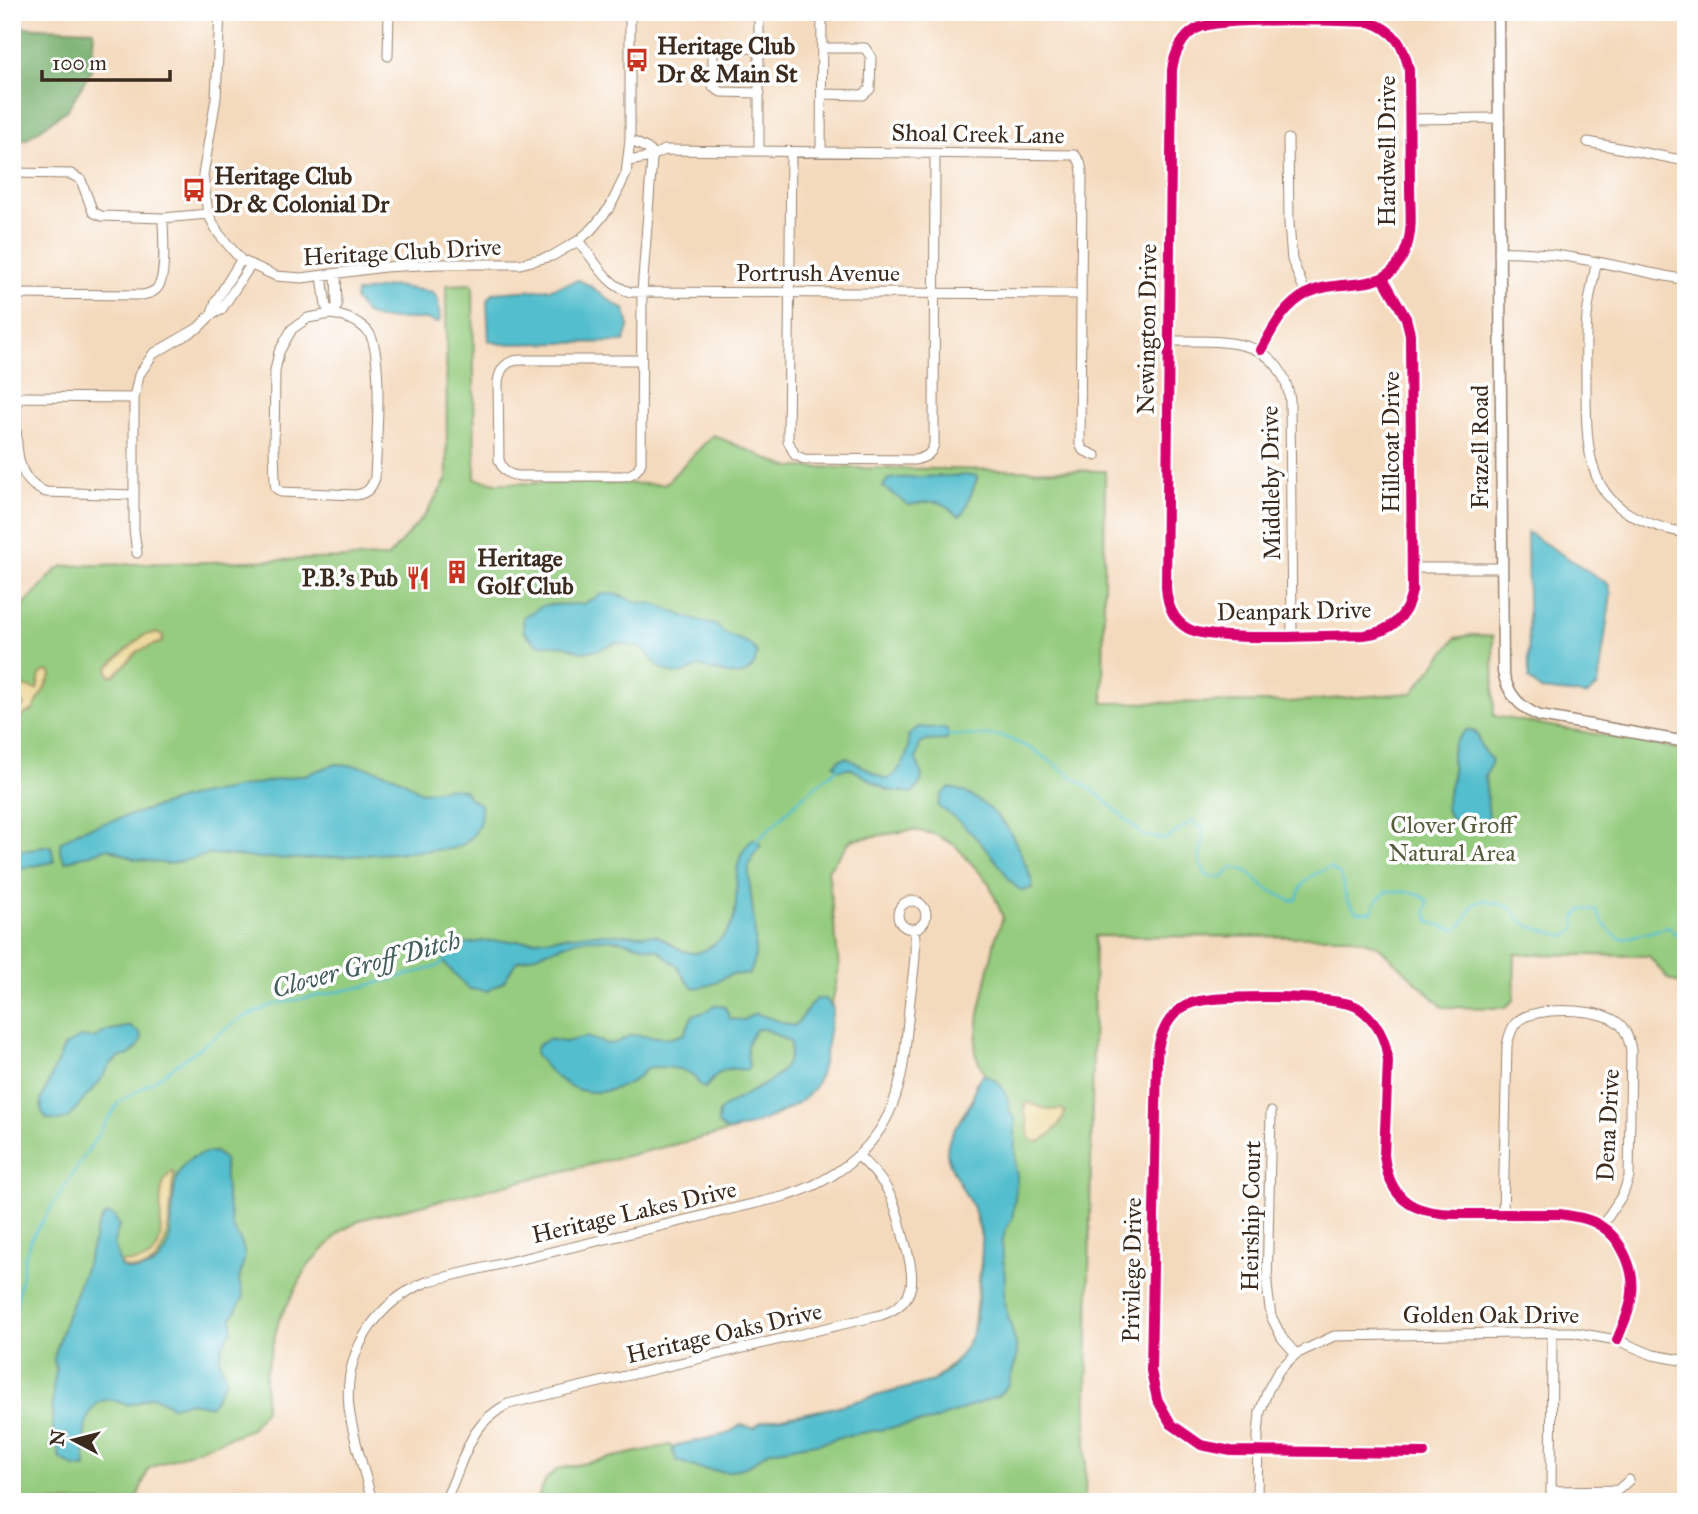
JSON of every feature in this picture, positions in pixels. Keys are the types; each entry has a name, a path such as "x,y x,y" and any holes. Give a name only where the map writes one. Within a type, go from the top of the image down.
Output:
{"street":[{"name":"Heritage Club Drive","path":"220,12 216,98 203,175 208,214 219,234 241,260 276,276 302,278 384,267 520,264 552,256 578,241 592,229 619,193 628,161 630,12"},
{"path":"388,56 389,12"},
{"path":"759,12 759,150"},
{"path":"821,152 822,12"},
{"name":"Frazell Road","path":"1498,12 1503,672 1506,686 1519,704 1540,716 1686,742"},
{"name":"Hardwell Drive","path":"1186,37 1202,26 1235,22 1370,22 1387,29 1394,36 1405,51 1409,70 1410,229 1408,244 1395,268 1383,278"},
{"name":"Newington Drive","path":"1179,621 1171,611 1166,587 1168,341 1172,70 1177,50 1186,37"},
{"path":"760,48 718,49 713,52 713,87 716,90 760,93"},
{"path":"822,48 864,48 871,57 870,89 867,93 822,94"},
{"path":"1409,119 1498,118"},
{"path":"630,139 654,155 650,172 642,292 641,463 638,470 631,475 622,476 520,476 510,475 502,469 499,460 498,382 500,372 506,364 522,360 641,360"},
{"path":"1287,139 1292,260 1306,294"},
{"path":"1588,142 1686,161"},
{"name":"Shoal Creek Lane","path":"628,161 664,150 1075,155 1083,171 1080,444 1083,450 1096,456"},
{"path":"791,152 790,447 795,455 804,459 862,460 915,460 932,452 934,444 935,154"},
{"path":"12,173 71,174 81,180 93,212 109,217 163,218 208,214"},
{"path":"12,294 144,295 153,292 160,285 162,276 163,218"},
{"name":"Portrush Avenue","path":"578,241 606,278 619,289 642,292 1081,294"},
{"path":"1499,253 1515,252 1570,258 1686,281"},
{"path":"211,315 216,301 241,260"},
{"path":"1597,264 1589,301 1586,341 1586,434 1594,471 1602,487 1626,513 1640,521 1686,533"},
{"path":"137,552 134,398 139,375 153,354 198,328 211,315 221,310 250,266"},
{"path":"322,276 326,306 331,314 345,317 368,332 373,342 377,365 375,478 372,487 365,493 356,495 287,493 276,488 275,371 279,352 292,329 308,318 331,314 337,306 335,274"},
{"path":"1168,341 1232,342 1261,350 1283,312 1306,294 1320,289 1367,284 1383,278"},
{"name":"Hillcoat Drive","path":"1383,278 1406,318 1410,334 1413,568 1412,591 1406,611"},
{"name":"Middleby Drive","path":"1261,350 1277,364 1288,384 1290,400 1292,635"},
{"path":"134,398 24,397 19,399 16,409 17,458 27,479 35,488 46,492 134,495"},
{"path":"1413,568 1502,568"},
{"name":"Deanpark Drive","path":"1179,621 1188,629 1215,636 1375,633 1393,625 1406,611"},
{"path":"1684,653 1686,615"},
{"name":"Heritage Lakes Drive","path":"372,1502 349,1410 350,1374 368,1328 382,1310 399,1296 439,1278 786,1196 826,1180 858,1156 882,1126 896,1096 914,957 914,929"},
{"name":"Privilege Drive","path":"1424,1453 1231,1451 1201,1446 1171,1424 1157,1399 1151,1371 1157,1058 1158,1044 1168,1021 1177,1011 1189,1004 1214,997 1330,1000 1355,1006 1376,1023 1387,1047 1384,1155 1386,1170 1400,1196 1413,1206 1442,1215 1503,1214"},
{"name":"Dena Drive","path":"1503,1214 1507,1045 1516,1023 1525,1016 1543,1012 1590,1012 1606,1014 1620,1023 1628,1036 1631,1050 1629,1177 1623,1194 1602,1226"},
{"name":"Heirship Court","path":"1271,1112 1267,1286 1271,1317 1282,1338 1296,1354"},
{"name":"Heritage Oaks Drive","path":"444,1502 474,1432 487,1418 508,1404 881,1315 900,1305 911,1287 912,1276 898,1215 889,1193 875,1172 858,1156"},
{"path":"1503,1214 1575,1216 1602,1226 1614,1238 1626,1256 1632,1275 1632,1293 1617,1340"},
{"path":"1550,1502 1552,1333"},
{"name":"Golden Oak Drive","path":"1296,1354 1334,1336 1354,1334 1552,1333 1594,1334 1653,1355 1686,1361"},
{"path":"1257,1502 1260,1412 1279,1370 1296,1354"},
{"path":"1551,1491 1618,1490 1629,1480"}],"green space":[{"path":"12,27 94,30 91,71 67,110 25,140 12,140"},
{"name":"Heritage Golf Club","path":"473,284 475,479 497,483 665,484 713,435 787,467 1105,471 1103,703 1289,702 1412,693 1456,638 1472,635 1493,636 1494,716 1686,750 1686,986 1668,979 1649,956 1515,954 1514,1000 1504,1008 1443,1007 1377,945 1349,937 1095,936 1085,1502 536,1502 546,1479 558,1469 670,1445 674,1448 727,1434 741,1425 754,1428 761,1422 827,1409 933,1381 960,1357 973,1333 983,1244 975,1213 947,1152 961,1118 972,1101 976,1083 985,1075 975,1053 979,1014 995,940 1003,917 989,883 955,845 934,834 913,830 851,840 828,870 839,967 819,1074 805,1096 794,1105 770,1118 731,1131 363,1219 341,1231 308,1266 279,1320 265,1375 265,1409 251,1429 149,1468 135,1502 12,1502 12,618 56,570 63,566 388,557 425,515 447,479 446,285"}],"sand":[{"path":"156,633 163,635 162,642 138,651 114,676 109,675 108,667 139,639"},
{"path":"45,671 50,672 51,676 33,710 12,721 12,711 22,708 24,704 21,701 13,701 14,691 23,686 37,690 40,675"},
{"path":"1025,1104 1065,1112 1059,1125 1040,1142 1033,1141 1028,1134 1024,1113"},
{"path":"172,1171 174,1175 169,1221 161,1252 152,1263 140,1269 123,1267 122,1262 142,1261 154,1253 161,1228 164,1182"}],"water":[{"path":"578,280 625,310 629,327 624,342 501,344 489,341 487,301 493,293 551,289"},
{"path":"393,286 433,292 438,300 440,320 437,323 427,319 378,319 366,314 355,300 356,293"},
{"path":"974,475 977,479 960,516 937,502 908,505 883,487 887,480 894,478"},
{"path":"1527,532 1608,584 1611,594 1598,686 1587,695 1541,690 1529,679"},
{"path":"602,594 616,594 637,602 655,604 686,617 716,625 724,633 750,644 757,652 755,663 743,674 726,674 700,666 685,673 673,674 658,666 645,650 630,645 616,643 581,652 566,646 537,644 524,632 523,617 544,605 583,604"},
{"path":"918,727 947,729 947,740 920,744 916,760 922,773 921,781 912,793 887,790 852,769 840,770 834,765 846,757 889,779 904,760 908,749 908,736"},
{"path":"1468,729 1477,733 1480,744 1492,761 1485,777 1489,818 1484,825 1459,823 1447,812 1453,746"},
{"path":"336,764 387,773 422,792 450,788 464,790 469,798 481,805 480,821 470,839 450,849 306,859 213,854 168,864 134,859 109,848 65,862 60,851 60,843 78,831 189,797 307,774"},
{"path":"950,788 972,797 999,818 1013,836 1032,881 1032,888 1022,891 1018,888 971,832 938,806 942,794"},
{"path":"753,839 761,845 749,865 755,954 748,975 732,974 710,985 695,988 688,983 676,965 658,950 618,940 594,939 578,940 516,962 504,981 488,991 469,989 445,964 444,954 463,944 589,934 655,935 683,951 701,951 726,934 733,921 738,864 743,851"},
{"path":"51,846 54,862 12,870 12,851"},
{"path":"816,999 826,999 833,1009 823,1063 813,1089 794,1105 738,1129 726,1131 718,1124 719,1112 776,1076 785,1067 790,1056 790,1042 765,1029 757,1029 748,1043 747,1070 725,1070 705,1088 689,1073 658,1067 647,1068 635,1080 621,1087 587,1092 558,1079 535,1053 537,1046 548,1039 565,1042 586,1037 607,1044 618,1042 630,1035 671,1038 684,1034 693,1015 705,1012 715,1005 725,1007 730,1019 744,1020 755,1013 793,1026"},
{"path":"126,1027 140,1033 142,1039 138,1047 110,1065 68,1118 59,1121 47,1119 42,1112 41,1100 64,1047 80,1037 94,1038 107,1031"},
{"path":"983,1075 995,1080 1003,1089 1010,1113 1015,1118 1015,1200 1012,1219 1002,1244 1004,1302 1016,1344 1017,1358 1008,1385 998,1396 932,1421 767,1452 748,1466 727,1472 700,1469 677,1461 672,1450 678,1445 727,1434 741,1425 754,1428 761,1422 827,1409 933,1381 955,1362 973,1331 979,1293 982,1242 976,1215 950,1165 947,1151 950,1137 970,1105 977,1083"},
{"path":"215,1152 224,1159 232,1226 245,1255 239,1281 244,1297 232,1317 232,1330 219,1357 226,1380 211,1406 191,1402 171,1406 153,1396 129,1405 110,1400 98,1404 88,1418 86,1428 86,1468 75,1467 60,1459 52,1423 56,1371 54,1358 97,1228 103,1217 109,1214 114,1216 119,1225 114,1242 122,1268 140,1270 158,1262 167,1247 175,1187 180,1170 193,1157"}],"waterway":[{"path":"945,735 1002,736 1034,750 1099,795 1144,836 1166,839 1192,821 1202,828 1203,843 1199,861 1207,876 1222,878 1233,867 1247,871 1264,887 1291,901 1297,899 1308,879 1330,867 1340,875 1347,900 1357,912 1372,912 1377,900 1388,891 1417,893 1428,901 1426,912 1430,922 1454,930 1462,925 1473,905 1484,900 1512,908 1522,922 1532,927 1566,936 1575,930 1576,916 1583,909 1596,911 1610,931 1623,939 1669,927 1675,934 1686,932"},
{"name":"Clover Groff Ditch","path":"755,843 802,797 838,768"},
{"name":"Clover Groff Ditch","path":"12,1332 25,1256 31,1239 119,1102 155,1080 240,1019 275,1004 367,986 436,967 445,961"}],"cycle path":[{"path":"1261,350 1280,318 1300,298 1322,288 1378,279 1390,273 1399,262 1407,246 1411,225 1409,70 1397,40 1386,29 1370,22 1253,21 1229,22 1196,29 1180,46 1172,70 1166,587 1171,610 1187,628 1200,633 1244,637 1364,635 1382,631 1402,616 1412,591 1410,334 1406,318 1383,278"},
{"path":"1424,1453 1231,1451 1201,1445 1171,1424 1157,1399 1151,1371 1157,1058 1165,1028 1180,1009 1200,1001 1272,997 1345,1003 1364,1012 1379,1030 1387,1053 1384,1155 1388,1175 1395,1190 1405,1201 1431,1212 1559,1214 1586,1219 1601,1226 1615,1238 1625,1255 1631,1274 1630,1305 1617,1340"}],"place":[{"name":"Heritage Club Dr & Main St","path":"637,60"},
{"name":"Heritage Club Dr & Colonial Dr","path":"194,190"},
{"name":"Heritage Golf Club","path":"457,572"},
{"name":"P.B.'s Pub","path":"418,578"}],"park label":[{"name":"Clover Groff Natural Area","path":"1452,839"}]}
